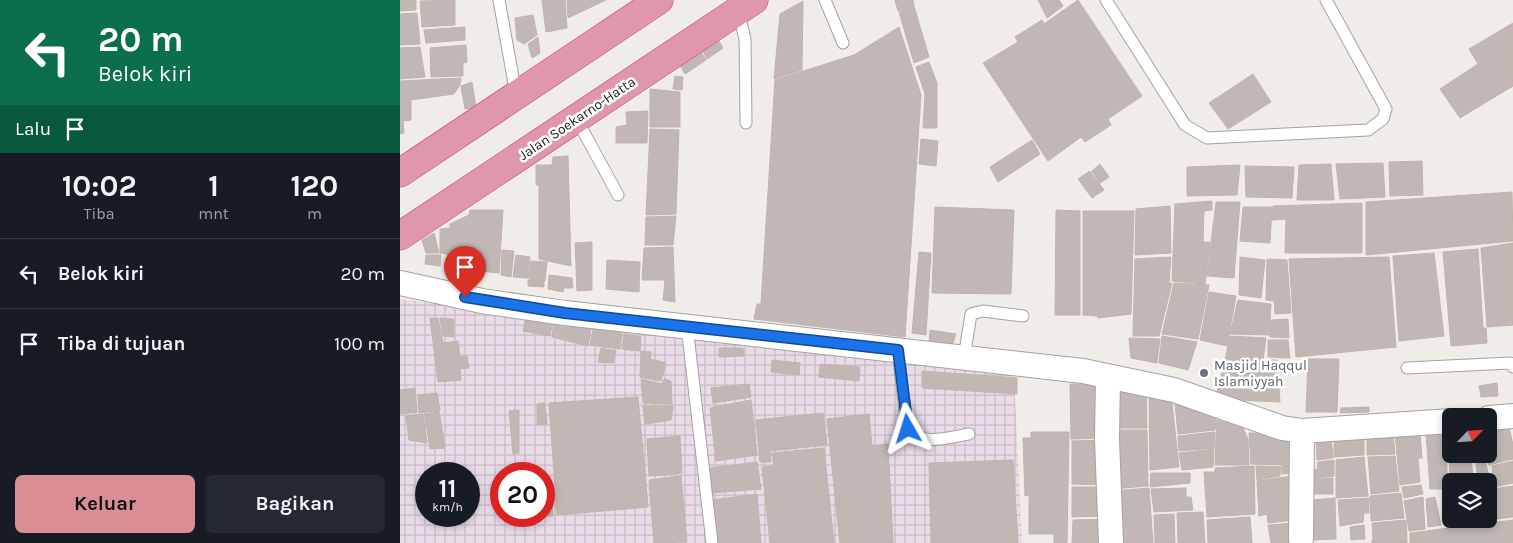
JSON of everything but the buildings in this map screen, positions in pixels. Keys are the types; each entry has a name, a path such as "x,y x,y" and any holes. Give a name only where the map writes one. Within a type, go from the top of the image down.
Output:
{"highway":[{"path":"400,172 659,0"},
{"name":"Jalan Soekarno-Hatta","path":"400,236 746,5"}],"street":[{"path":"400,283 537,309 1083,371 1174,390 1282,428 1302,431 1442,421"},
{"path":"1108,376 1107,439 1111,543"},
{"path":"1498,417 1513,416"},
{"path":"1301,539 1302,431"}],"lane":[{"path":"500,0 516,94"},
{"path":"826,0 843,43"},
{"path":"1106,0 1185,125 1207,138 1368,130 1383,119 1386,109 1326,0"},
{"path":"746,5 746,123"},
{"path":"576,118 618,195"},
{"path":"964,358 971,314 983,311 1023,316"},
{"path":"688,326 712,543"},
{"path":"898,350 908,429 913,436 921,440 969,434"},
{"path":"1406,368 1510,362 1513,367"}],"shaded area":[{"path":"400,299 1014,376 1022,543 400,543"}],"place":[{"name":"Masjid Haqqul Islamiyyah","path":"1204,373"}],"route":[{"path":"465,297 565,313 898,350 908,429"}]}
